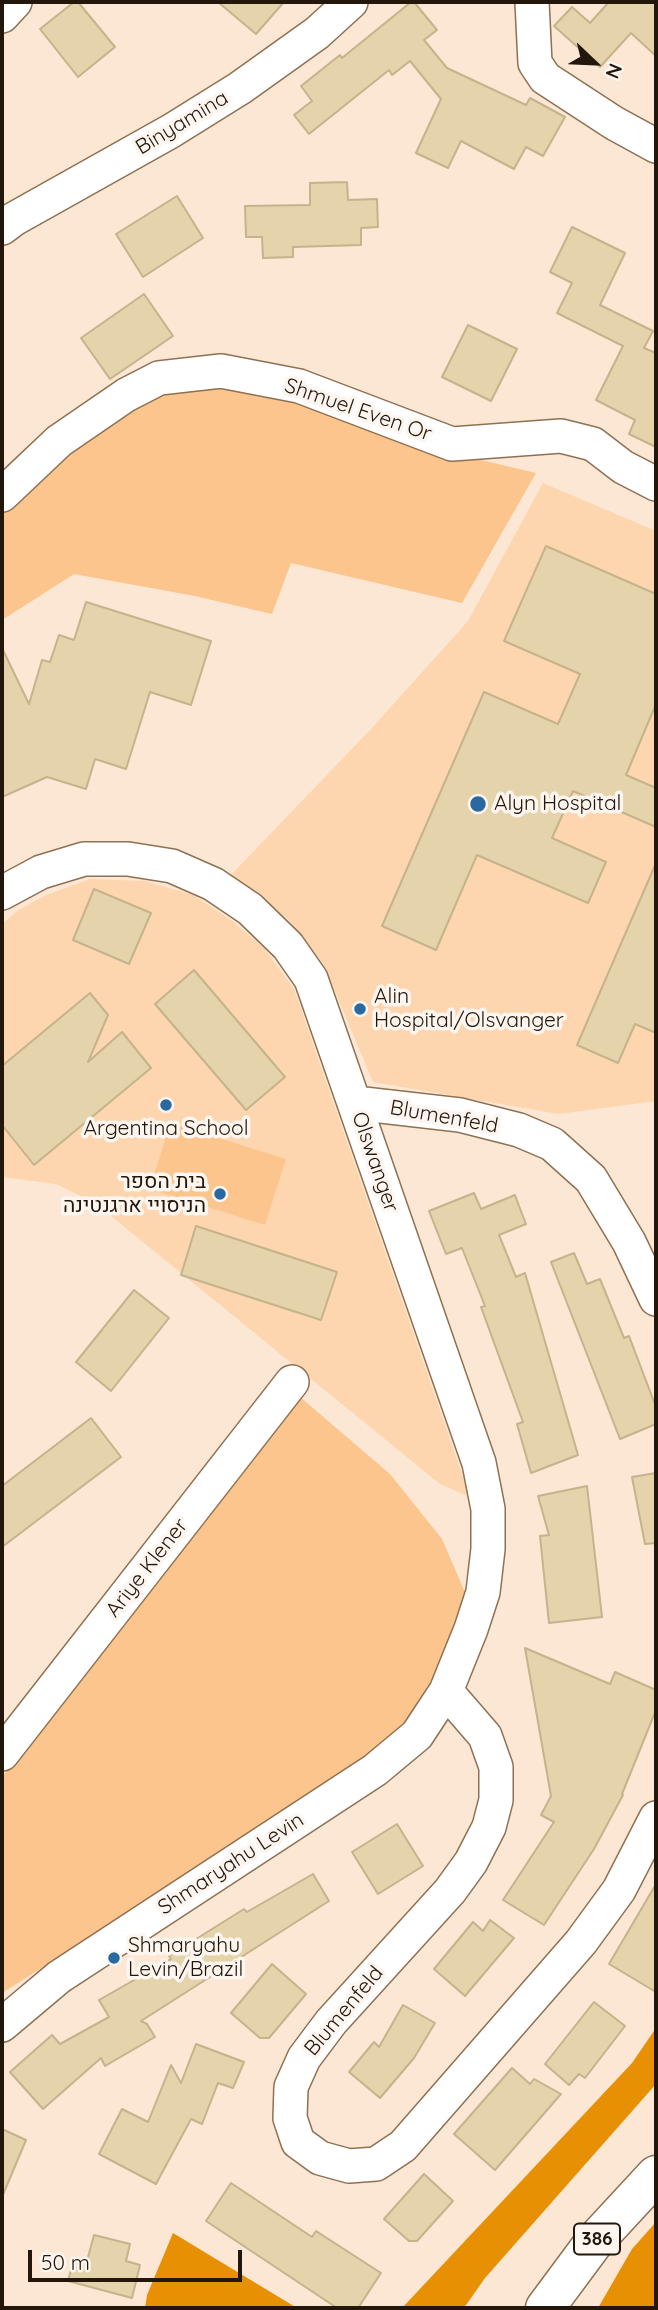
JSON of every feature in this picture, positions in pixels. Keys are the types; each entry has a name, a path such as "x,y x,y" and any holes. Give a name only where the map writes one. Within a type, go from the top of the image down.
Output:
{"main road":[{"name":"386","path":"545,2308 594,2242 656,2175"}],"street":[{"path":"2,16 15,2"},
{"name":"Binyamina","path":"2,228 240,89 317,33 351,2"},
{"path":"532,2 534,63 545,78 614,123 656,146"},
{"name":"Shmuel Even Or","path":"2,495 59,441 126,395 159,378 221,371 299,386 453,444 561,436 593,444 623,467 656,484"},
{"name":"Olswanger","path":"2,893 41,872 84,859 128,859 172,866 213,884 258,916 288,946 311,979 475,1451 488,1509 488,1549 483,1592 446,1691"},
{"name":"Blumenfeld","path":"355,1103 460,1115 519,1130 552,1144 591,1179 629,1242 656,1299"},
{"name":"Ariye Klener","path":"2,1754 292,1382"},
{"name":"Blumenfeld","path":"446,1691 485,1736 496,1767 496,1800 489,1827 471,1863 450,1891 331,2022 304,2058 291,2087 290,2118 298,2142 320,2158 349,2166 376,2164 402,2146 581,1942 619,1890 656,1818"},
{"name":"Shmaryahu Levin","path":"2,2025 59,1977 375,1770 417,1735 446,1691"}],"shaded area":[{"path":"241,384 452,453 536,473 462,603 291,563 272,614 195,596 74,574 2,620 2,504 103,422 168,387"},
{"name":"Alyn Hospital","path":"543,483 656,531 656,1101 559,1114 373,1082 324,965 287,918 228,878 371,729 468,621"},
{"name":"בית הספר הניסויי ארגנטינה","path":"90,879 145,881 193,895 231,920 264,948 294,989 470,1497 440,1484 95,1203 56,1184 2,1177 2,924 17,911 46,895"},
{"path":"170,1123 286,1159 265,1225 150,1189"},
{"path":"299,1396 390,1474 442,1539 467,1597 432,1679 404,1723 334,1783 2,1993 2,1777"},
{"path":"656,2028 656,2084 485,2278 464,2308 402,2308 632,2063"},
{"path":"656,2222 656,2308 598,2308 632,2249"},
{"path":"173,2233 297,2308 145,2308 147,2295"}],"building":[{"path":"74,2 78,2 115,47 78,77 40,29"},
{"path":"218,2 284,2 256,34"},
{"path":"414,2 437,30 424,40 447,68 526,105 530,98 565,117 543,156 526,147 514,169 461,141 448,168 416,153 441,99 410,61 392,75 389,70 309,134 294,115 312,101 301,86 340,55 342,58"},
{"path":"609,2 656,2 656,56 631,33 600,67 554,26 572,7 590,23"},
{"path":"347,182 348,200 377,199 378,227 361,228 361,245 293,247 293,257 263,258 262,237 246,237 245,206 310,205 310,183"},
{"path":"177,196 203,238 143,277 116,234"},
{"path":"572,227 625,253 600,305 653,331 644,348 656,353 656,447 629,434 635,420 596,400 623,346 557,313 572,283 550,272"},
{"path":"144,294 173,336 110,379 81,338"},
{"path":"468,325 517,349 491,401 442,377"},
{"path":"546,546 656,594 656,704 626,775 656,788 656,827 573,791 552,838 606,862 588,903 477,855 436,950 382,926 484,692 558,724 580,674 504,641"},
{"path":"86,602 211,641 191,705 150,692 126,769 95,759 86,789 47,777 2,797 2,648 29,704 42,660 50,662 59,635 74,640"},
{"path":"656,863 656,1033 635,1024 618,1063 577,1045"},
{"path":"94,889 151,913 129,964 73,940"},
{"path":"194,970 285,1077 246,1110 155,1004"},
{"path":"90,993 108,1015 88,1062 122,1032 151,1068 34,1165 2,1125 2,1066"},
{"path":"474,1193 481,1209 515,1195 526,1224 499,1235 516,1277 525,1273 578,1455 531,1473 517,1424 523,1422 481,1307 485,1306 462,1248 446,1254 429,1211"},
{"path":"196,1226 337,1272 321,1320 181,1275"},
{"path":"574,1253 587,1284 600,1279 624,1338 629,1336 656,1407 656,1424 620,1439 551,1262"},
{"path":"134,1290 169,1318 111,1391 76,1362"},
{"path":"91,1418 121,1457 2,1547 2,1486"},
{"path":"656,1473 656,1543 645,1544 632,1477"},
{"path":"587,1486 602,1617 549,1623 540,1536 549,1535 538,1496"},
{"path":"525,1648 610,1684 615,1672 656,1690 656,1710 623,1795 594,1849 544,1925 503,1900 554,1822 541,1815 551,1796"},
{"path":"397,1824 423,1866 378,1894 352,1852"},
{"path":"313,1874 329,1901 141,2021 147,2024 155,2037 105,2066 101,2058 43,2109 10,2072 52,2035 60,2044 109,2017 99,2000 171,1959 169,1956 244,1909 247,1912"},
{"path":"656,1884 656,1992 609,1964"},
{"path":"490,1920 514,1938 465,1996 434,1969 473,1922 483,1931"},
{"path":"272,1964 306,1994 269,2038 260,2038 231,2013"},
{"path":"594,2002 625,2026 585,2078 579,2074 569,2085 545,2064"},
{"path":"403,2005 435,2023 414,2058 380,2098 349,2072 374,2042 379,2047"},
{"path":"196,2044 244,2062 233,2088 218,2083 202,2124 191,2119 156,2184 99,2154 122,2109 148,2122 171,2065 181,2083"},
{"path":"512,2068 530,2084 534,2079 561,2094 495,2170 454,2134"},
{"path":"2,2129 26,2140 2,2197"},
{"path":"424,2174 453,2201 417,2241 409,2241 384,2219"},
{"path":"231,2183 312,2237 316,2231 381,2273 358,2308 337,2308 206,2221"},
{"path":"94,2235 130,2244 126,2261 140,2265 132,2298 68,2281 74,2258 87,2261"}],"place":[{"name":"Alyn Hospital","path":"478,804"},
{"name":"Alin Hospital/Olsvanger","path":"360,1009"},
{"name":"Argentina School","path":"166,1105"},
{"name":"בית הספר הניסויי ארגנטינה","path":"220,1194"},
{"name":"Shmaryahu Levin/Brazil","path":"114,1958"}]}
